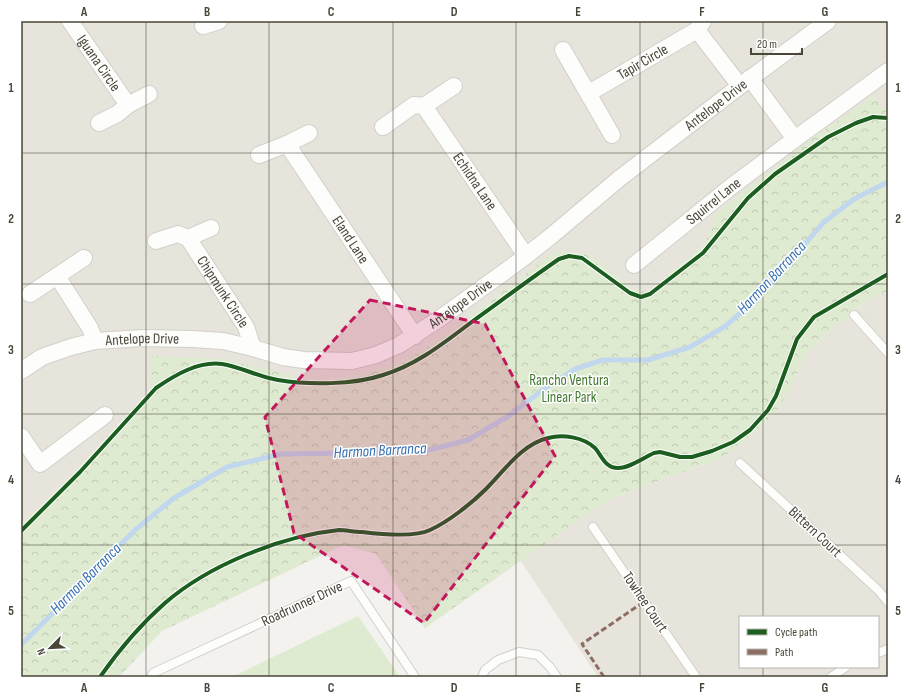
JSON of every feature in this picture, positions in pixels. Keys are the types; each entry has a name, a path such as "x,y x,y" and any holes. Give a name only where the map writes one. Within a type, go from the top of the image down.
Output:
{"street":[{"name":"Iguana Circle","path":"70,21 128,105"},
{"path":"203,26 220,21"},
{"name":"Antelope Drive","path":"21,371 42,357 71,347 95,341 143,338 223,341 283,357 304,360 352,361 376,355 415,336 526,256 620,178 745,82 828,21"},
{"name":"Tapir Circle","path":"588,93 700,25 745,82"},
{"path":"563,50 612,135"},
{"name":"Squirrel Lane","path":"634,265 732,186 888,71"},
{"path":"745,82 795,139"},
{"path":"383,127 414,105 424,106 454,86"},
{"name":"Iguana Circle","path":"99,123 117,114 128,105 149,94"},
{"name":"Echidna Lane","path":"424,106 526,256"},
{"path":"259,155 287,144 309,133"},
{"name":"Eland Lane","path":"287,144 415,336"},
{"name":"Chipmunk Circle","path":"188,238 211,228"},
{"name":"Chipmunk Circle","path":"156,241 178,234 188,238 246,327 253,348"},
{"path":"30,294 84,258"},
{"path":"57,276 90,328 95,341"},
{"path":"21,436 26,454 40,464 80,432 106,415"}],"lane":[{"path":"854,315 888,353"},
{"name":"Bittern Court","path":"740,463 878,590 888,602"},
{"name":"Towhee Court","path":"594,527 696,677"},
{"name":"Roadrunner Drive","path":"151,677 153,673 351,581 415,677"},
{"path":"482,677 485,670 498,660 519,652 538,655 550,667 557,677"},
{"path":"831,677 844,668"}],"highlighted area":[{"path":"370,300 485,324 555,456 424,623 294,533 265,417"}],"shaded area":[{"path":"21,21 888,21 888,106 883,109 873,96 718,212 703,246 647,292 633,289 598,261 583,253 555,252 424,349 400,363 365,374 330,379 297,377 268,371 150,389 88,458 21,526"},
{"path":"888,292 888,677 598,677 520,560 609,499 724,457 758,430 777,410 789,391 805,357 829,330 872,297"}],"green space":[{"name":"Rancho Ventura Linear Park","path":"873,96 883,109 888,106 888,292 872,297 829,330 805,357 789,391 777,410 758,430 724,457 609,499 425,628 376,554 343,545 162,631 119,677 21,677 21,526 88,458 150,389 152,356 225,359 297,377 330,379 365,374 400,363 424,349 554,252 583,253 598,261 633,289 647,292 703,246 718,212 802,146"},
{"path":"358,616 400,677 232,677"}],"waterway":[{"name":"Harmon Barranca","path":"21,645 135,530 174,498 227,467 281,454 421,452 468,440 510,415 548,386 575,369 603,360 648,360 690,347 724,327 756,300 823,223 854,199 888,182"}],"marked path":[{"path":"604,677 582,644 645,601"}],"cycle path":[{"path":"21,531 80,472 156,388 187,370 204,365 222,364 271,379 303,383 359,381 383,375 395,371 430,352 559,259 569,256 582,258 630,293 641,297 650,294 703,253 748,198 775,174 828,137 856,123 873,117 888,118"},
{"path":"100,677 130,638 147,620 165,603 203,576 247,554 317,533 339,530 406,535 430,530 467,506 486,489 514,459 530,446 539,441 560,436 573,437 585,441 595,448 607,464 618,468 632,465 654,453 660,452 680,457 692,457 712,451 733,442 750,430 768,410 776,396 797,339 814,317 888,274"}]}
